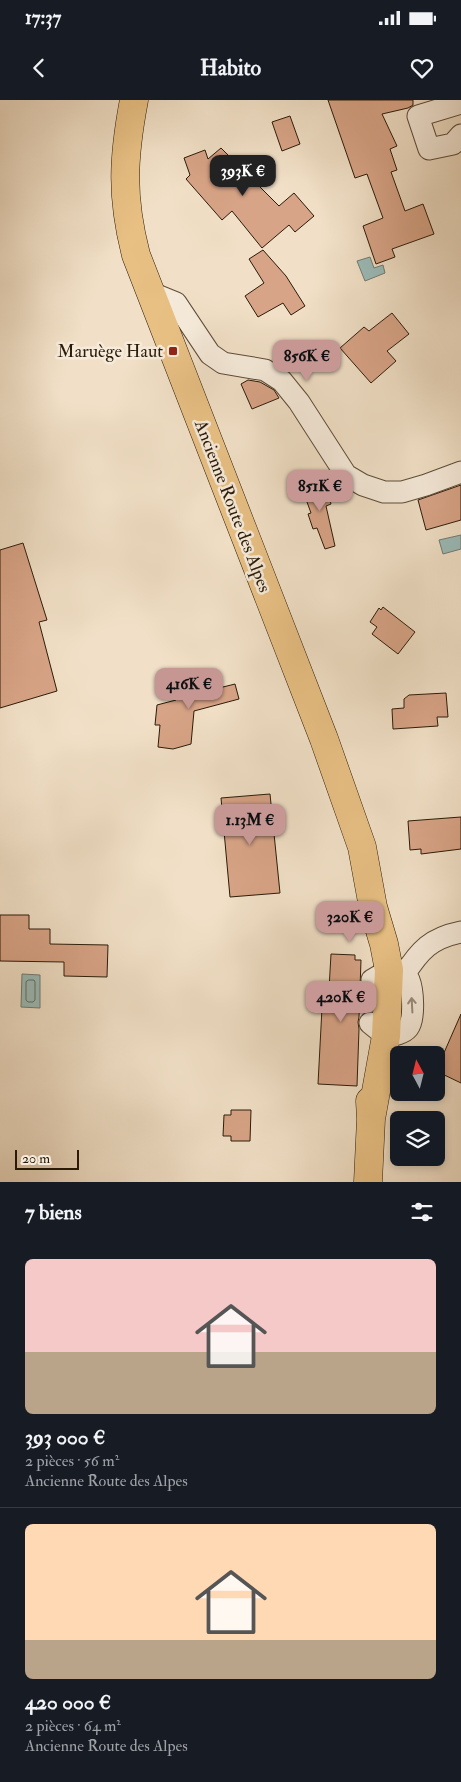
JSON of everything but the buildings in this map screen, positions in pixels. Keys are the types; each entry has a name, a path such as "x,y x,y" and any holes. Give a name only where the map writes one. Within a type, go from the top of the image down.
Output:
{"main road":[{"name":"Ancienne Route des Alpes","path":"134,100 124,170 126,206 136,255 336,770 362,847 373,907 389,975 378,1030 368,1182"}],"street":[{"path":"461,103 418,116 428,150 452,144 461,135"},
{"path":"149,292 176,303 210,354 223,363 265,370 282,381 300,402 346,475 384,492 402,492 461,472"},
{"path":"389,975 415,958 432,942 444,935 461,932"},
{"path":"378,1030 398,1034 408,1028 413,1016 409,980 389,975"}],"water":[{"path":"370,257 374,268 383,265 385,273 365,281 357,261"},
{"path":"461,535 461,549 443,554 439,540"},
{"path":"22,974 40,975 40,1008 21,1007"}],"place":[{"name":"Maruège Haut","path":"173,351"}]}
